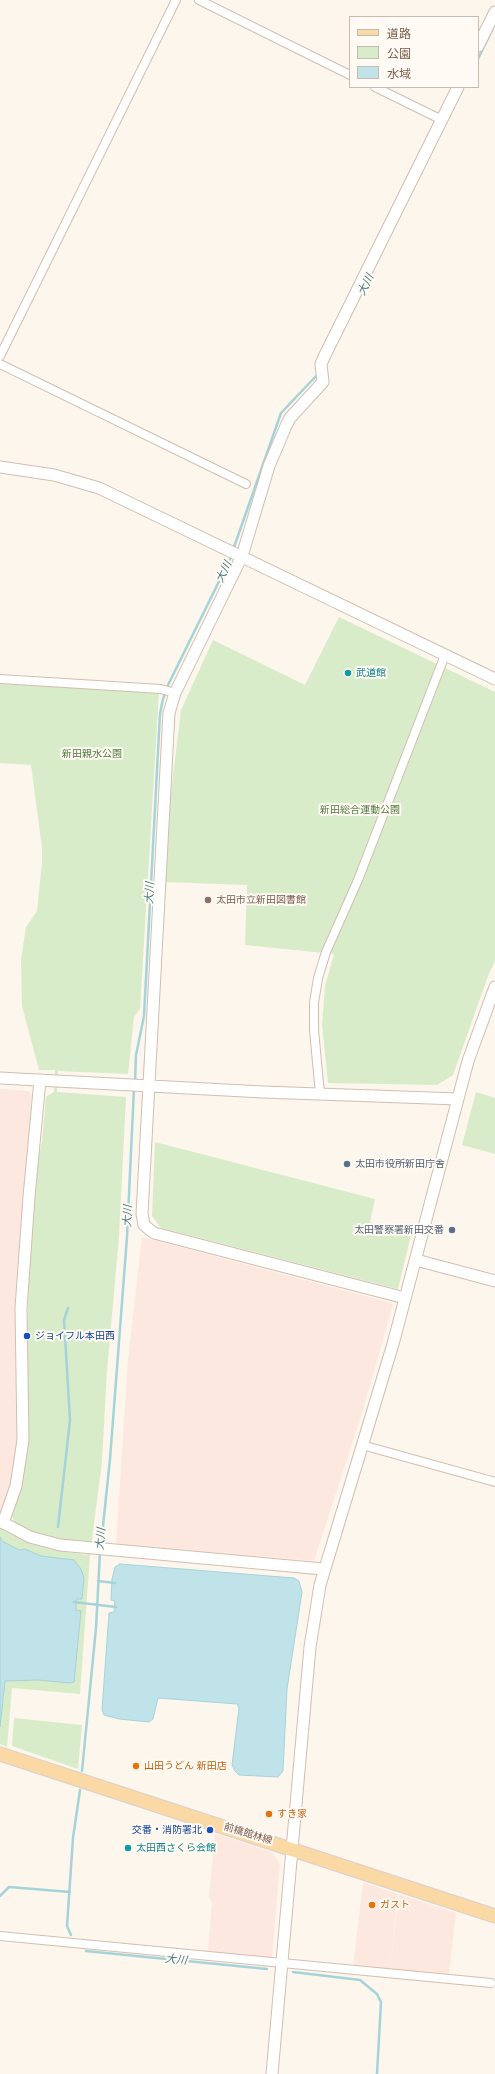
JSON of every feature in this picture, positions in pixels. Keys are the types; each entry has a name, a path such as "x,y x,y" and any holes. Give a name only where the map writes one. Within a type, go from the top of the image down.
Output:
{"main road":[{"name":"前橋館林線","path":"0,1754 292,1848 495,1916"}],"street":[{"path":"0,356 176,0"},
{"path":"199,0 349,74"},
{"path":"479,44 495,12"},
{"path":"377,88 442,120"},
{"path":"405,1298 154,1233 144,1225 142,1214 145,1086 169,713 175,693 235,553 268,466 286,426 290,418 323,382 321,364 325,355 458,88"},
{"path":"0,364 246,484"},
{"path":"0,467 54,475 99,488 495,679"},
{"path":"320,1094 314,1016 315,993 318,978 326,952 358,880 446,655"},
{"path":"0,679 161,689 175,693"},
{"path":"272,2074 310,1647 323,1569 382,1382 458,1099 475,1042 495,987"},
{"path":"0,1078 145,1086 458,1099"},
{"path":"40,1080 22,1292 23,1440 16,1486 2,1522 30,1537 46,1542 111,1550 323,1569"},
{"path":"416,1260 495,1281"},
{"path":"362,1445 495,1482"},
{"path":"0,1936 491,1982"}],"shaded area":[{"path":"0,1089 28,1091 32,1095 16,1309 17,1442 14,1475 4,1512 0,1513"},
{"path":"142,1237 392,1303 393,1305 362,1413 314,1561 116,1544 128,1360"},
{"path":"215,1833 272,1852 280,1864 272,1958 208,1951 212,1902 209,1897"},
{"name":"ガスト","path":"363,1882 398,1894 390,1970 353,1967"},
{"path":"399,1894 456,1913 449,1975 390,1970"}],"green space":[{"name":"新田総合運動公園","path":"339,617 495,692 495,961 488,976 453,1075 437,1085 328,1083 322,1025 325,986 334,954 245,945 247,885 164,882 167,825 181,710 213,640 305,685"},
{"name":"新田親水公園","path":"0,683 159,692 140,1009 134,1017 128,1074 58,1071 57,1092 126,1097 119,1237 107,1371 102,1462 90,1555 80,1694 12,1688 7,1747 0,1744 0,1527 29,1542 48,1549 87,1555 89,1543 59,1540 33,1533 18,1525 12,1516 20,1491 29,1438 27,1347 29,1263 37,1165 42,1142 46,1097 54,1092 55,1070 39,1070 22,1006 21,960 26,927 37,911 42,848 31,765 0,763"},
{"path":"476,1092 495,1098 495,1154 462,1145"},
{"path":"155,1142 375,1199 370,1222 411,1235 398,1289 161,1228 152,1216"},
{"path":"14,1718 82,1725 78,1769 12,1746"}],"water":[{"path":"0,1537 2,1541 19,1550 25,1549 41,1556 74,1560 81,1569 84,1578 82,1599 77,1599 76,1604 76,1610 81,1611 74,1682 70,1683 38,1680 5,1681 0,1727"},
{"path":"120,1564 294,1578 299,1581 302,1592 287,1689 283,1771 278,1777 239,1775 235,1771 232,1765 239,1708 237,1704 158,1698 153,1719 149,1722 119,1719 104,1715 102,1710 109,1613 114,1612 115,1601 111,1600 112,1579 115,1567"}],"waterway":[{"name":"大川","path":"479,57 495,24"},
{"name":"大川","path":"233,550 281,413 318,374"},
{"name":"大川","path":"135,1083 136,1055 144,1016 160,714 168,685 232,555"},
{"name":"大川","path":"101,1545 110,1459 127,1237 134,1088"},
{"path":"58,1527 70,1420 64,1320 68,1308"},
{"name":"大川","path":"82,1771 96,1628 100,1552"},
{"path":"98,1581 115,1583"},
{"name":"大川","path":"74,1602 116,1607"},
{"name":"大川","path":"71,1935 67,1926 73,1838 80,1790"},
{"path":"0,1896 9,1887 70,1892"},
{"name":"大川","path":"86,1951 267,1969"},
{"name":"大川","path":"293,1972 360,1980 377,1994 381,2002 377,2074"}],"place":[{"name":"武道館","path":"348,673"},
{"name":"太田市立新田図書館","path":"208,900"},
{"name":"太田市役所新田庁舎","path":"347,1164"},
{"name":"太田警察署新田交番","path":"452,1230"},
{"name":"ジョイフル本田西","path":"27,1336"},
{"name":"山田うどん 新田店","path":"136,1766"},
{"name":"すき家","path":"269,1814"},
{"name":"交番・消防署北","path":"210,1830"},
{"name":"太田西さくら会館","path":"128,1848"},
{"name":"ガスト","path":"372,1905"}]}
